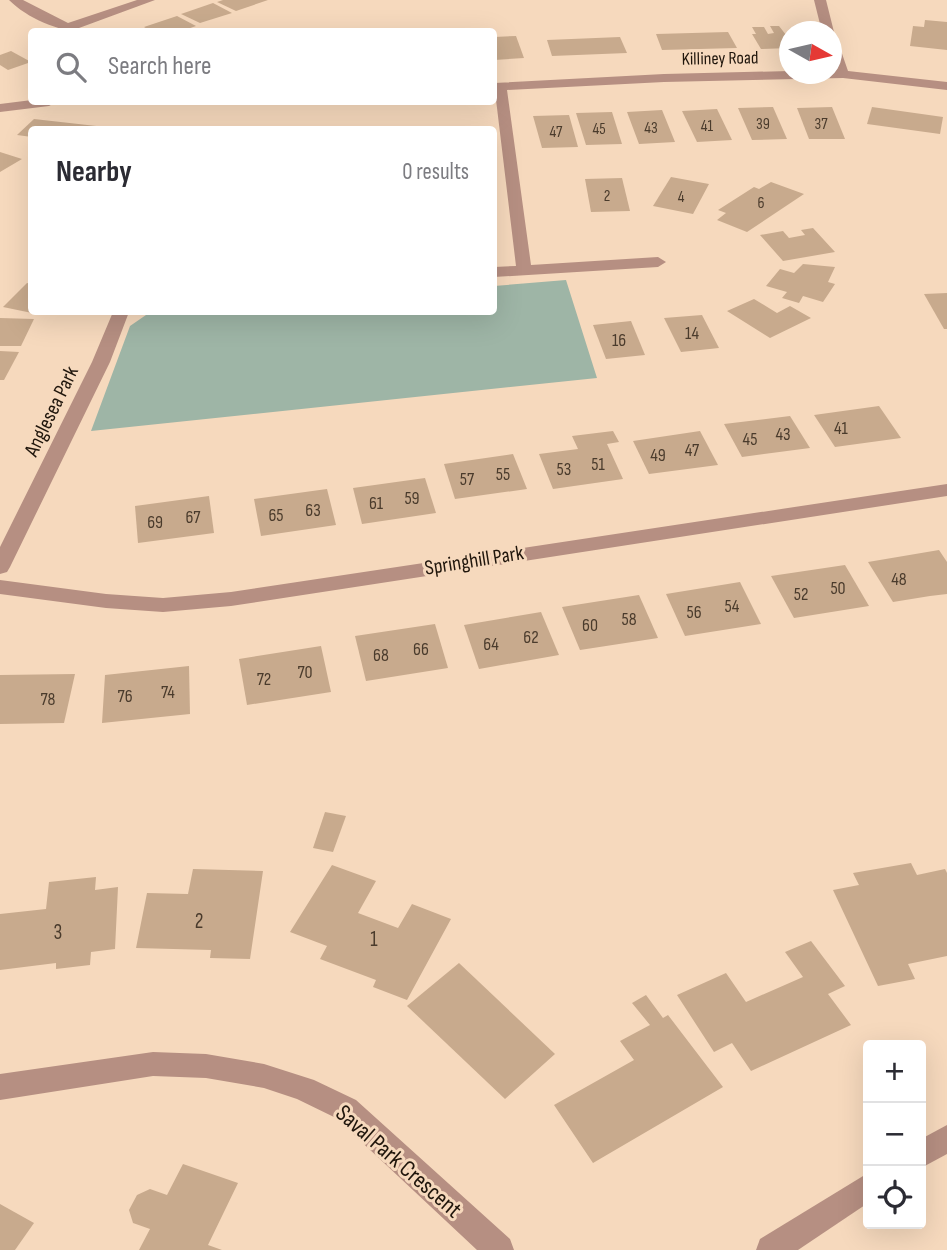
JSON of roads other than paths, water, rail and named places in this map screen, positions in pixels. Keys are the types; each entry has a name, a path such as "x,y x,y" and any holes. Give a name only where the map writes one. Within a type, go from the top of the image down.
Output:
{"street":[{"path":"15,0 34,12 72,28"},
{"path":"77,28 149,0"},
{"path":"820,0 825,21"},
{"name":"Killiney Road","path":"497,87 664,78 843,74 947,86"},
{"path":"497,87 524,270"},
{"path":"0,108 28,105"},
{"path":"497,272 658,262"},
{"name":"Anglesea Park","path":"0,567 101,362 120,315"},
{"name":"Springhill Park","path":"0,587 106,601 163,605 231,599 346,579 947,490"},
{"name":"Saval Park Crescent","path":"0,1087 153,1064 206,1066 264,1076 346,1109 499,1250"},
{"path":"926,1151 947,1138"},
{"path":"771,1250 863,1190"}]}
